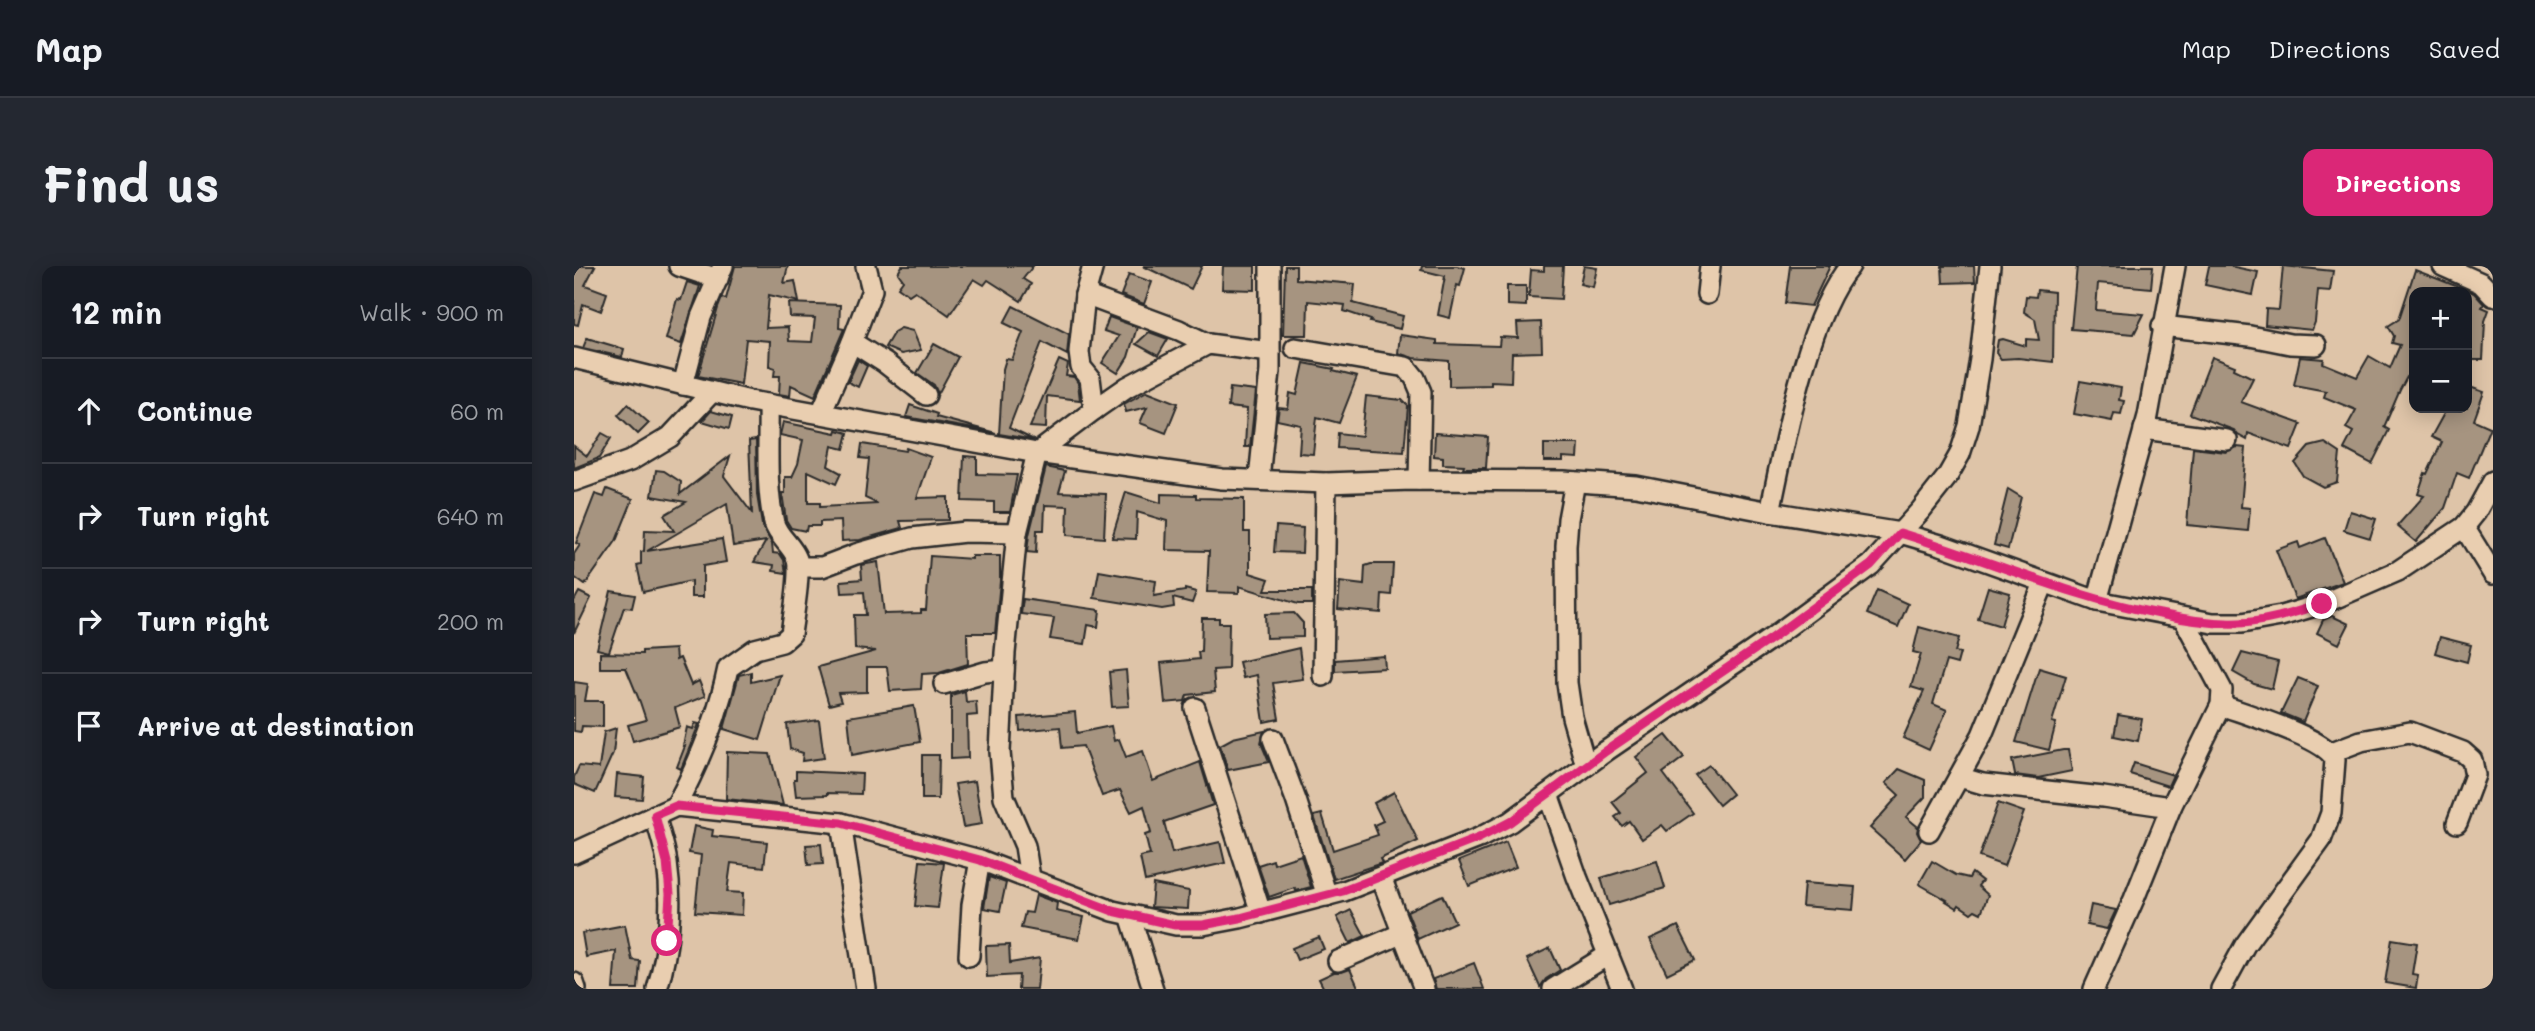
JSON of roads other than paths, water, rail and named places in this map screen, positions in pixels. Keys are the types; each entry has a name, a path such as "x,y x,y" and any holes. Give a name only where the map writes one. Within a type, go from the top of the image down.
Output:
{"street":[{"path":"679,266 720,272 701,317 683,385"},
{"path":"821,413 872,290 866,266"},
{"path":"1093,266 1085,295 1079,352 1081,367 1090,378 1094,410"},
{"path":"1259,479 1270,371 1270,266"},
{"path":"1707,293 1710,266"},
{"path":"1770,512 1796,402 1822,313 1850,266"},
{"path":"574,853 676,806 841,823 980,860 1113,911 1175,925 1203,925 1326,896 1479,838 1510,822 1773,637 1871,565 1900,533 1947,477 1960,454 1980,359 1990,266"},
{"path":"2097,601 2144,429 2175,266"},
{"path":"2443,266 2482,283 2493,296"},
{"path":"1085,295 1179,330 1208,344 1270,352"},
{"path":"2162,326 2250,336 2290,344 2316,345"},
{"path":"852,342 885,363 926,395"},
{"path":"1030,878 1025,846 1004,797 1000,752 1004,670 1017,533 1037,453 1127,387 1208,344"},
{"path":"1295,348 1406,367 1421,392 1419,480"},
{"path":"574,358 711,393 768,404 1037,453 1209,477 1326,483 1419,480 1576,482 1636,486 1770,512 1900,533 2097,601 2214,623 2242,623 2281,616 2322,604 2398,571 2464,527 2476,512 2493,481"},
{"path":"574,481 630,461 670,437 711,393"},
{"path":"676,806 696,768 721,704 728,668 755,649 782,642 791,634 798,567 793,552 774,524 770,490 768,404"},
{"path":"2144,429 2227,440"},
{"path":"1576,482 1568,519 1566,545 1567,683 1572,718 1586,766"},
{"path":"1323,676 1326,483"},
{"path":"2464,527 2493,574"},
{"path":"798,567 822,568 856,554 912,538 965,532 1017,533"},
{"path":"1929,831 1982,735 2044,583"},
{"path":"2094,989 2171,807 2221,705 2222,691 2184,619"},
{"path":"944,684 985,672 1004,670"},
{"path":"2221,705 2309,738 2332,752 2335,760 2332,802 2321,840 2245,945 2221,989"},
{"path":"1195,708 1261,913"},
{"path":"2332,752 2361,741 2410,732 2463,752 2472,760 2475,775 2457,823"},
{"path":"1273,739 1296,800 1326,896"},
{"path":"1959,777 1983,784 2171,807"},
{"path":"1548,794 1622,989"},
{"path":"655,815 667,862 670,894 667,941 657,989"},
{"path":"841,823 866,989"},
{"path":"969,956 972,905 980,860"},
{"path":"1381,877 1424,989"},
{"path":"1130,915 1153,989"},
{"path":"1338,961 1403,933"},
{"path":"1553,989 1608,955"},
{"path":"574,983 576,989"}]}
